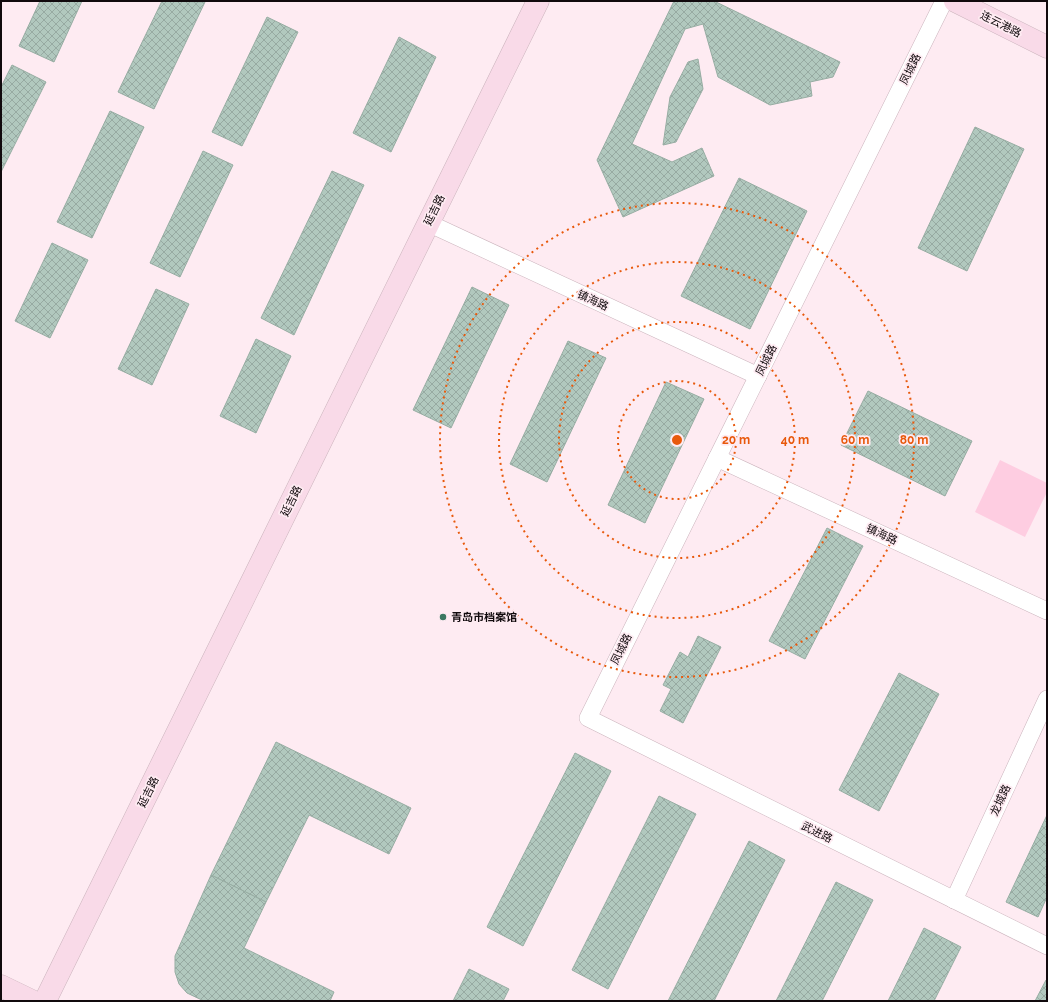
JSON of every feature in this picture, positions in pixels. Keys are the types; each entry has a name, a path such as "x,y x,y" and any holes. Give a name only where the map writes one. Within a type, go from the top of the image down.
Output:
{"main road":[{"name":"延吉路","path":"45,1001 538,1"},
{"name":"连云港路","path":"955,1 1047,47"},
{"path":"1,986 32,1001"}],"street":[{"name":"凤城路","path":"588,718 944,1"},
{"name":"镇海路","path":"428,223 758,376"},
{"name":"镇海路","path":"717,458 1047,611"},
{"name":"龙城路","path":"954,900 1047,699"},
{"name":"武进路","path":"588,718 1047,946"}],"shaded area":[{"path":"1000,460 1047,483 1047,492 1025,537 975,512"}],"building":[{"path":"40,1 82,1 54,62 19,46"},
{"path":"162,1 205,2 154,109 118,92"},
{"path":"674,1 714,1 840,62 833,77 810,82 812,96 770,105 718,77 703,24 685,29 632,144 672,162 702,148 714,176 623,217 597,160"},
{"path":"267,17 298,32 242,146 212,132"},
{"path":"399,37 436,57 391,152 353,133"},
{"path":"698,59 703,89 676,142 663,145 670,97 688,62"},
{"path":"12,65 46,82 1,172 1,87"},
{"path":"110,111 144,127 92,238 57,222"},
{"path":"975,127 1024,149 967,271 918,248"},
{"path":"203,151 233,165 180,277 150,263"},
{"path":"332,171 364,185 294,335 261,318"},
{"path":"739,178 807,211 750,329 681,296"},
{"path":"52,243 88,260 50,338 15,321"},
{"path":"472,287 509,305 451,428 413,410"},
{"path":"156,289 189,304 152,385 118,369"},
{"path":"256,339 291,356 256,433 220,416"},
{"path":"568,341 606,358 547,482 510,464"},
{"path":"666,382 704,399 645,523 608,505"},
{"path":"868,391 972,441 945,496 841,445"},
{"path":"827,528 863,546 805,659 769,641"},
{"path":"698,636 721,647 683,723 660,711 671,689 663,685 680,652 688,657"},
{"path":"899,673 939,694 879,811 839,790"},
{"path":"276,742 411,808 389,854 309,815 266,902 211,875"},
{"path":"575,753 611,771 523,946 487,927"},
{"path":"659,796 696,814 608,989 572,970"},
{"path":"1047,815 1047,897 1038,917 1006,902"},
{"path":"749,841 785,860 714,1001 668,1001"},
{"path":"211,875 266,902 244,948 334,992 330,1001 204,1001 187,993 179,984 175,972 175,956"},
{"path":"836,882 873,900 822,1001 776,1001"},
{"path":"924,928 961,947 934,1001 888,1001"},
{"path":"469,969 509,989 503,1001 453,1001"},
{"path":"1046,980 1047,1001 1035,1001"}],"place":[{"name":"青岛市档案馆","path":"443,617"}]}
